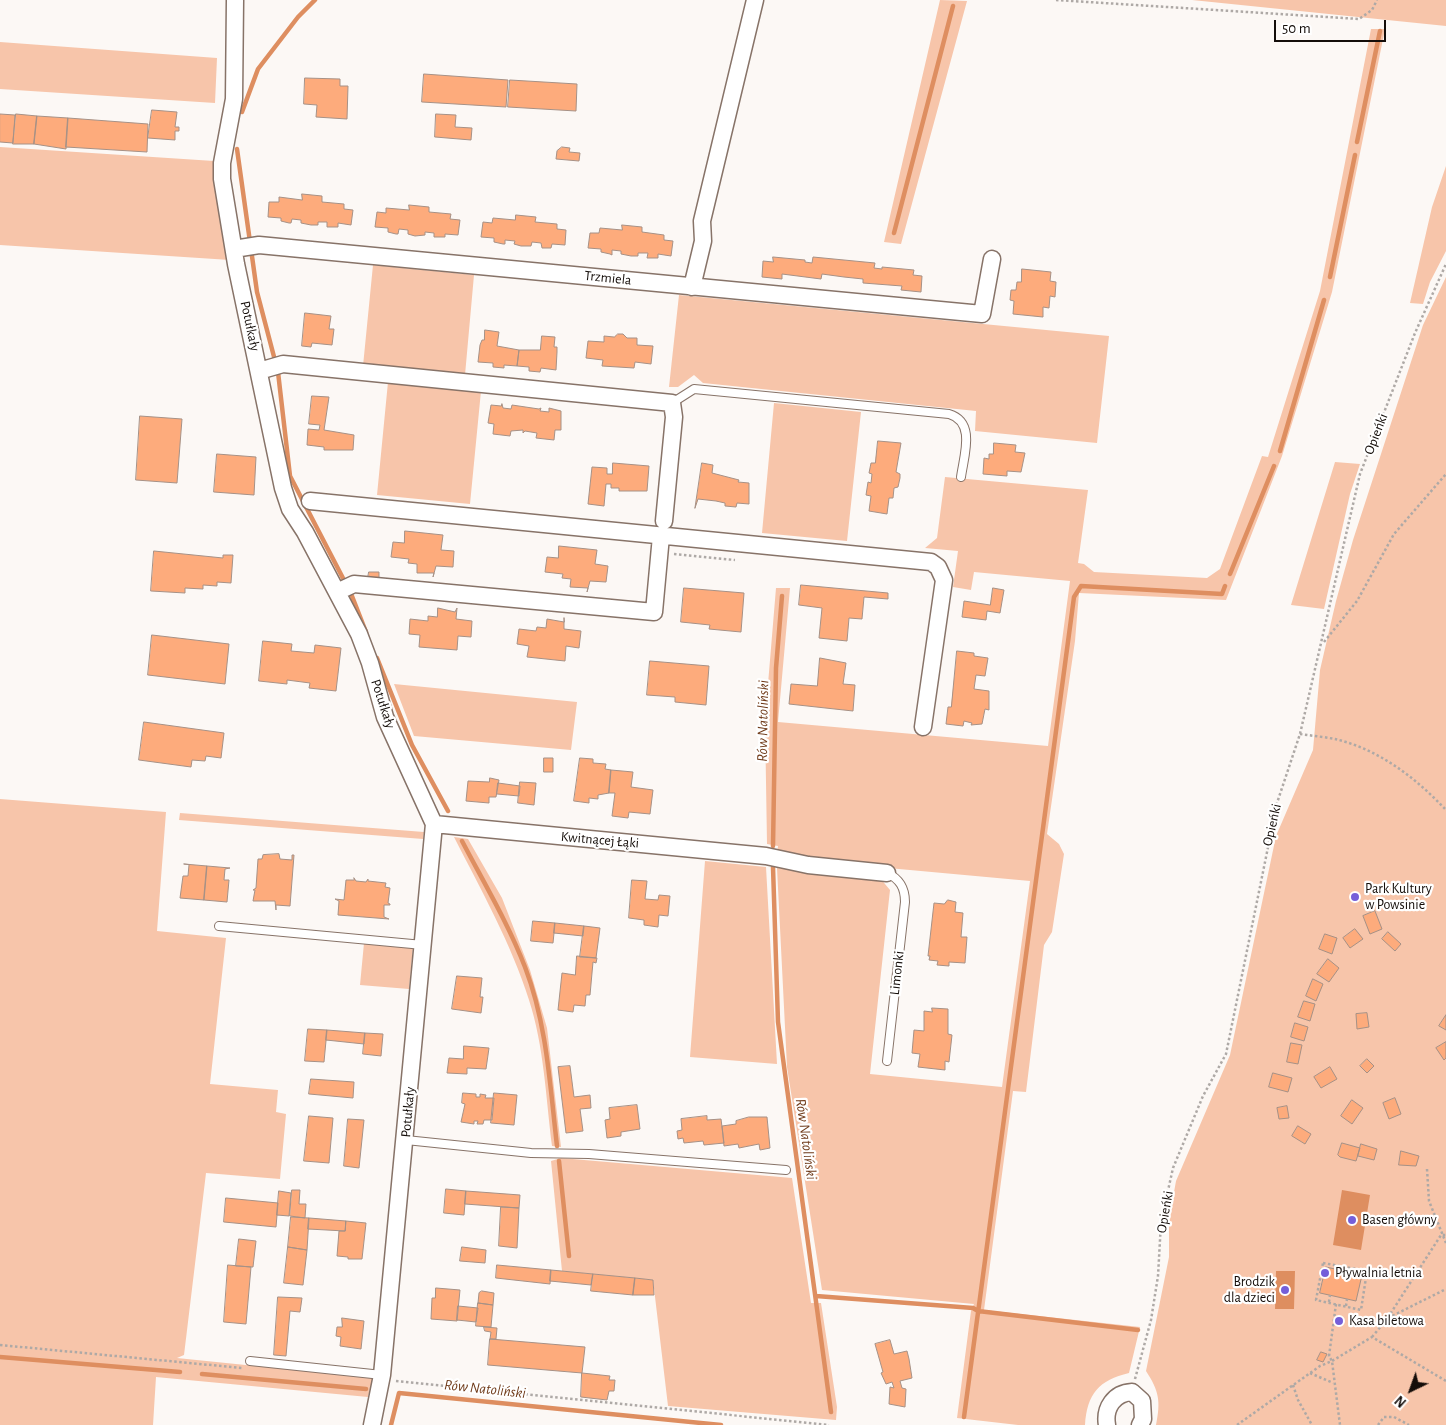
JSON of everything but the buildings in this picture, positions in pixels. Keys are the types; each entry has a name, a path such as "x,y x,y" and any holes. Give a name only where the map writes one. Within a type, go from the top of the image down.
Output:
{"street":[{"name":"Potułkały","path":"235,0 234,99 222,163 222,179 245,247 271,368 283,488 300,505 305,532 344,589 368,656 384,718 434,824 406,1140 382,1375 372,1425"},
{"path":"692,287 703,241 702,221 755,0"},
{"name":"Trzmiela","path":"245,247 982,314 992,259"},
{"path":"271,368 672,403 674,417 654,612 344,589"},
{"path":"300,505 662,529 927,561 938,567 944,580 923,727"},
{"name":"Kwitnącej Łąki","path":"434,824 766,856 808,865 887,873"},
{"path":"1107,1425 1106,1418 1111,1403 1118,1396 1132,1392 1142,1401 1143,1419 1140,1425"}],"lane":[{"path":"672,403 694,389 949,414 962,420 967,431 961,477"},
{"name":"Limonki","path":"887,873 903,886 905,902 888,1061"},
{"path":"220,926 424,945"},
{"path":"406,1140 531,1153 590,1154 786,1170"},
{"path":"250,1361 382,1375"}],"path":[{"path":"1056,0 1359,19 1372,10 1377,0"},
{"name":"Opieńki","path":"1132,1392 1151,1320 1158,1276 1161,1222 1173,1168 1203,1096 1226,1054 1277,803 1300,734 1360,474 1415,332 1446,264"},
{"path":"1322,645 1357,601 1394,534 1446,474"},
{"path":"1300,734 1338,740 1371,752 1401,770 1431,794 1446,810"},
{"path":"1427,1169 1429,1201 1441,1235 1446,1243"},
{"path":"1441,1235 1446,1235"},
{"path":"1237,1425 1292,1384 1372,1337 1387,1319 1441,1235"},
{"path":"1323,1263 1351,1270 1367,1271 1361,1310 1346,1306 1316,1300 1323,1263"},
{"path":"1387,1319 1446,1289"},
{"path":"1329,1302 1330,1295"},
{"path":"1346,1306 1347,1299"},
{"path":"1336,1304 1329,1356 1332,1362 1333,1383 1340,1425"},
{"path":"1372,1337 1446,1381"},
{"path":"0,1345 250,1368 259,1362"},
{"path":"1310,1373 1333,1383"},
{"path":"382,1375 398,1382 829,1425"},
{"path":"1292,1384 1307,1420 1312,1425"},
{"path":"1378,1425 1384,1416 1394,1417 1409,1425"}],"shaded area":[{"path":"940,0 967,1 901,244 884,242"},
{"path":"1192,0 1446,0 1446,26"},
{"path":"1371,29 1385,29 1332,292 1282,456 1226,600 1079,593 1075,641 1047,834 1059,844 1064,854 1052,932 1044,945 1026,1092 1013,1091 984,1310 1140,1327 1129,1373 1102,1384 1096,1390 1088,1405 1085,1425 1018,1425 957,1418 971,1311 974,1304 822,1290 787,1067 777,868 880,878 890,890 870,1074 1002,1087 1030,881 888,868 777,854 778,846 767,844 765,720 776,588 790,588 778,722 1048,746 1070,581 974,572 971,590 953,587 958,551 925,548 937,538 945,477 1088,490 1078,563 1084,564 1094,572 1207,578 1220,569 1262,456 1268,457 1320,291"},
{"path":"0,42 217,58 215,103 0,89"},
{"path":"0,147 214,161 230,260 0,245"},
{"path":"1446,166 1446,251 1430,282 1423,304 1410,303 1432,207"},
{"path":"373,265 474,275 465,375 363,366"},
{"name":"Park Kultury w Powsinie","path":"1446,277 1446,1425 1156,1425 1158,1396 1154,1384 1146,1371 1169,1257 1169,1220 1176,1181 1230,1055 1276,836 1313,750 1320,670 1336,601 1353,540 1423,325"},
{"path":"679,295 1109,336 1097,443 975,431 976,411 703,383 694,375 678,387 669,387"},
{"path":"388,382 481,391 470,504 377,495"},
{"path":"774,403 861,412 847,541 762,533"},
{"path":"1335,462 1360,464 1350,494 1324,609 1291,605"},
{"path":"394,684 577,702 571,750 414,736"},
{"path":"0,799 166,812 157,931 226,938 210,1084 278,1090 276,1112 286,1114 280,1179 206,1173 184,1355 177,1358 373,1378 368,1397 156,1377 153,1425 0,1425"},
{"path":"180,813 424,832 423,839 179,820"},
{"path":"454,837 468,839 502,898 530,970 547,1028 561,1147 552,1146 538,1035 522,979 495,917"},
{"path":"705,861 766,867 777,1064 690,1057"},
{"path":"364,943 413,947 409,989 360,985"},
{"path":"561,1158 792,1178 811,1303 821,1303 837,1407 836,1420 668,1406 653,1280 562,1271 551,1161"},
{"name":"Basen główny","path":"1342,1190 1370,1195 1361,1250 1333,1245"},
{"name":"Brodzik dla dzieci","path":"1276,1271 1295,1271 1294,1309 1275,1309"}],"waterway":[{"path":"242,112 258,69 298,17 315,0"},
{"path":"894,233 953,6"},
{"path":"1357,142 1380,31"},
{"path":"237,149 257,292 278,372 290,476 346,584"},
{"path":"1330,277 1355,155"},
{"path":"1280,451 1324,300"},
{"path":"1230,574 1274,466"},
{"path":"964,1417 1074,597 1081,586 1222,594 1225,586"},
{"path":"350,591 366,632"},
{"name":"Rów Natoliński","path":"773,846 776,668 782,596"},
{"path":"377,658 412,745 448,811"},
{"path":"462,841 511,935 532,989 547,1055 557,1146"},
{"name":"Rów Natoliński","path":"773,867 778,1022 831,1412"},
{"path":"559,1161 569,1256"},
{"path":"816,1296 973,1308 978,1311 1138,1330"},
{"path":"0,1357 180,1372"},
{"path":"202,1374 366,1389"},
{"name":"Rów Natoliński","path":"391,1425 399,1393 721,1425"}],"place":[{"name":"Park Kultury w Powsinie","path":"1355,897"},
{"name":"Basen główny","path":"1352,1220"},
{"name":"Pływalnia letnia","path":"1325,1273"},
{"name":"Brodzik dla dzieci","path":"1285,1290"},
{"name":"Kasa biletowa","path":"1339,1321"}]}
